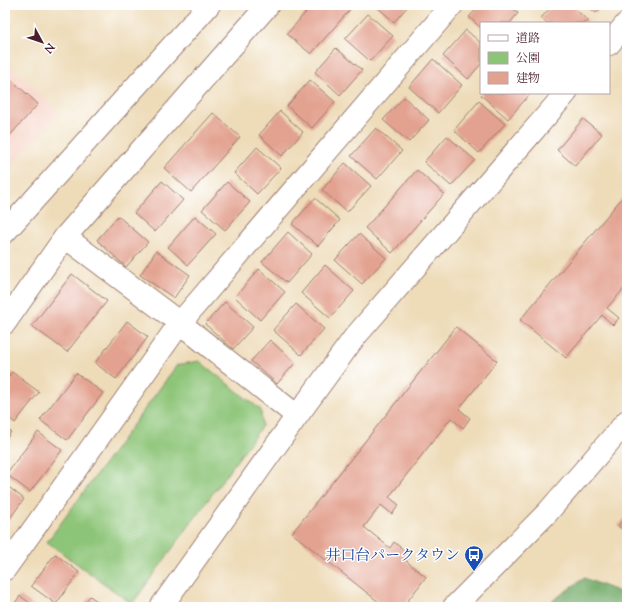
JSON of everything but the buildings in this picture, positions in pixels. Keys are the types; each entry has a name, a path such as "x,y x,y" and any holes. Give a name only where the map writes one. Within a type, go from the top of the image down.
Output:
{"street":[{"path":"5,232 209,5"},
{"path":"5,322 65,237 268,5"},
{"path":"5,569 180,322 452,5"},
{"path":"610,43 627,23"},
{"path":"161,607 354,338 565,94"},
{"path":"65,237 180,322 297,416"},
{"path":"454,607 547,513 627,421"}],"shaded area":[{"path":"5,60 59,112 5,173"}],"green space":[{"path":"199,361 261,410 262,426 132,604 47,542 177,365"},
{"path":"584,578 627,595 627,607 544,607"}],"place":[{"name":"井口台パークタウン","path":"474,572"}]}
